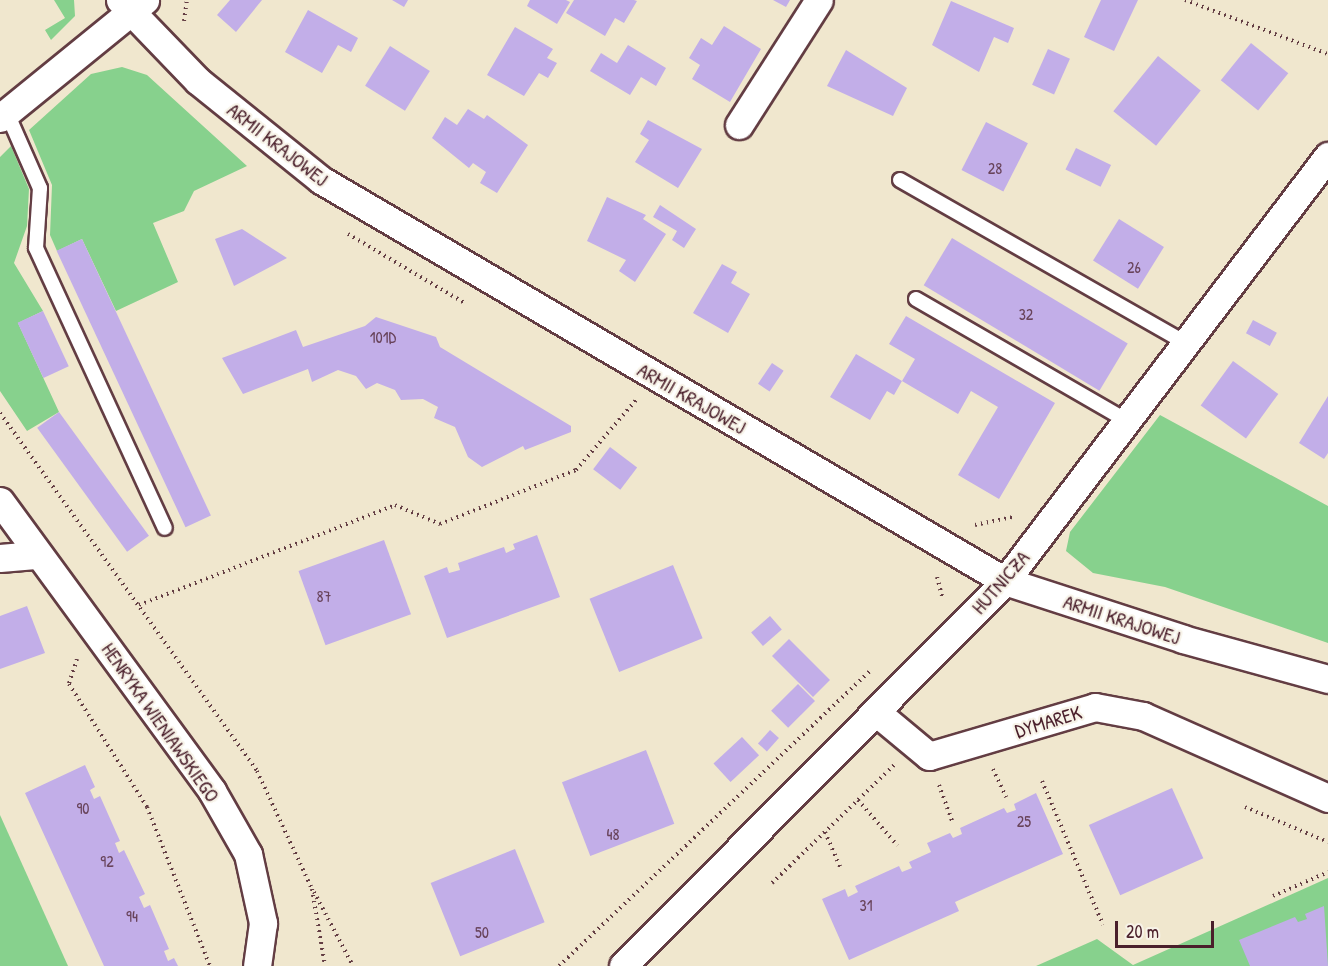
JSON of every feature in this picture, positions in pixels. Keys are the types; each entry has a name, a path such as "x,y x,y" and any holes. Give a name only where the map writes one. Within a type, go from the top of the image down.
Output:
{"street":[{"path":"739,124 819,0"},
{"path":"4,115 132,4"},
{"name":"ARMII KRAJOWEJ","path":"132,4 198,81 321,180 1005,581 1183,639 1328,679"},
{"name":"HUTNICZA","path":"623,966 1005,581 1328,156"},
{"name":"HENRYKA WIENIAWSKIEGO","path":"0,501 212,791 248,854 263,924 257,966"},
{"path":"0,558 38,555"},
{"name":"DYMAREK","path":"929,756 1095,707 1143,716 1328,798"},
{"path":"876,712 929,756"}],"lane":[{"path":"4,115 40,188 36,248 165,528"},
{"path":"900,180 1186,343"},
{"path":"916,299 1127,421"}],"path":[{"path":"187,0 188,29"},
{"path":"1185,0 1328,54"},
{"path":"344,230 467,304"},
{"path":"629,395 647,405"},
{"path":"139,605 395,505 440,524 576,470 637,399"},
{"path":"0,413 256,771 312,889 353,966"},
{"path":"963,522 982,528 1023,511"},
{"path":"929,569 940,585 940,610"},
{"path":"79,655 69,684 147,807 210,966"},
{"path":"559,966 877,666"},
{"path":"929,756 952,821"},
{"path":"1042,781 1103,925"},
{"path":"858,800 897,845"},
{"path":"1245,807 1328,842"},
{"path":"825,832 841,869"},
{"path":"1273,896 1328,872"},
{"path":"312,889 325,966"}],"green space":[{"path":"54,0 74,0 75,16 51,40 45,30 65,18"},
{"path":"122,67 147,75 247,166 194,191 184,211 153,223 178,282 116,311 82,239 57,251 50,235 52,185 29,130 91,74"},
{"path":"11,146 29,189 27,226 14,263 43,311 18,323 59,412 27,431 0,391 0,157"},
{"path":"1160,415 1328,506 1328,643 1165,587 1093,573 1066,551 1070,532"},
{"path":"0,815 68,966 0,966"},
{"path":"1328,878 1328,966 1036,966 1097,939 1133,965"}],"building":[{"path":"230,0 262,0 236,32 217,15"},
{"path":"392,0 408,0 404,7"},
{"path":"530,0 570,2 557,24 527,6"},
{"path":"574,0 637,1 624,23 615,18 605,36 566,13"},
{"path":"773,0 790,0 786,7"},
{"path":"1101,0 1138,0 1114,51 1084,37"},
{"path":"951,1 1014,28 1008,43 994,37 979,72 932,45"},
{"path":"308,10 358,38 351,52 338,45 322,73 285,52"},
{"path":"724,26 761,49 730,102 692,79 700,65 689,58 701,38 712,45"},
{"path":"515,27 553,49 547,58 557,63 548,78 539,73 524,96 487,75"},
{"path":"1251,43 1288,73 1258,111 1221,80"},
{"path":"628,45 666,68 656,86 641,77 630,95 590,71 601,53 617,63"},
{"path":"390,46 430,71 405,111 365,86"},
{"path":"1048,49 1070,59 1054,94 1032,85"},
{"path":"846,50 907,88 893,116 827,86"},
{"path":"1158,56 1201,91 1156,146 1113,111"},
{"path":"468,109 484,119 487,115 528,145 497,193 480,183 486,172 473,163 469,168 432,138 445,117 457,125"},
{"path":"648,120 702,149 678,188 635,162 649,140 640,134"},
{"path":"986,122 1028,143 1003,191 961,170"},
{"path":"1076,148 1111,165 1101,187 1065,170"},
{"path":"607,197 646,215 643,219 666,234 635,282 619,271 626,260 587,241"},
{"path":"660,205 696,229 684,248 672,240 677,231 653,217"},
{"path":"1119,219 1164,247 1138,289 1093,261"},
{"path":"242,229 287,258 234,286 215,239"},
{"path":"952,238 1128,344 1099,391 924,285"},
{"path":"82,239 211,515 186,527 57,251"},
{"path":"722,264 737,272 731,283 750,294 728,333 693,313"},
{"path":"43,311 69,366 43,378 18,323"},
{"path":"906,316 1055,403 999,499 958,475 998,407 971,391 958,414 902,381 915,359 889,344"},
{"path":"376,317 436,337 440,347 571,426 571,432 525,450 523,446 482,467 468,457 455,427 434,418 438,407 423,399 401,400 395,390 377,383 366,389 356,376 338,370 312,382 308,369 243,394 222,358 296,330 303,347 365,326"},
{"path":"1253,320 1277,333 1270,346 1246,333"},
{"path":"856,354 902,381 894,395 887,391 870,420 830,397"},
{"path":"1233,361 1278,394 1246,438 1201,405"},
{"path":"772,363 784,371 770,392 758,384"},
{"path":"1328,396 1328,453 1324,459 1299,443"},
{"path":"59,412 149,536 127,552 37,428"},
{"path":"610,447 637,467 620,490 593,469"},
{"path":"537,535 560,597 447,638 424,576 447,567 449,573 460,570 458,563 504,547 506,553 515,549 513,544"},
{"path":"384,540 411,614 326,645 298,571"},
{"path":"673,565 703,638 619,672 590,599"},
{"path":"27,606 45,653 0,669 0,616"},
{"path":"770,616 782,630 763,646 751,632"},
{"path":"789,639 830,680 813,697 772,656"},
{"path":"798,684 815,701 788,728 771,711"},
{"path":"770,730 779,738 767,751 758,743"},
{"path":"742,737 759,755 731,782 713,764"},
{"path":"646,750 674,824 590,856 562,782"},
{"path":"85,765 95,787 90,790 94,799 100,796 120,841 115,843 119,853 124,850 145,894 139,897 144,908 150,905 169,949 164,951 168,961 174,958 178,966 104,966 25,793"},
{"path":"1172,788 1203,858 1120,895 1089,825"},
{"path":"1036,793 1063,854 955,902 959,911 849,960 822,899 845,889 848,897 858,892 855,886 899,866 902,872 912,868 909,862 931,852 927,843 950,833 953,838 962,834 960,828 1004,808 1007,813 1016,810 1014,804"},
{"path":"515,849 545,922 460,956 431,883"},
{"path":"1324,906 1328,966 1250,966 1239,940 1295,917 1298,922 1307,919 1305,914"}]}
